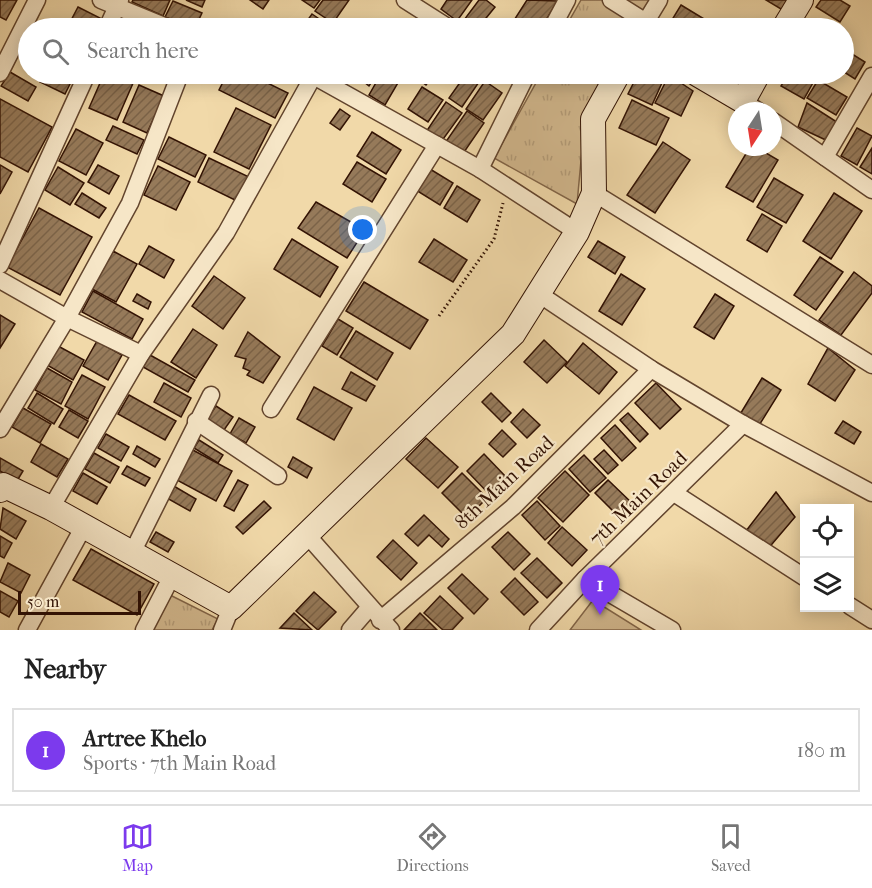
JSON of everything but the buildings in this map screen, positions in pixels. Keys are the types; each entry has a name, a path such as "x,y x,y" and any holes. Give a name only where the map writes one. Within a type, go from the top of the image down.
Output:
{"street":[{"path":"28,18 37,0"},
{"path":"101,0 118,4 148,18"},
{"path":"405,0 433,18"},
{"path":"557,18 567,0"},
{"path":"611,0 635,18"},
{"path":"648,18 659,0"},
{"path":"790,18 801,0"},
{"path":"112,18 118,4"},
{"path":"0,73 18,37"},
{"path":"825,157 872,76"},
{"path":"0,265 82,84"},
{"path":"0,429 67,318 130,203 176,84"},
{"path":"51,508 141,354 226,233 307,84"},
{"path":"330,84 480,170 577,232"},
{"path":"480,170 519,84"},
{"path":"222,630 231,608 513,334 577,232 594,193 593,119 612,84"},
{"path":"714,84 743,102"},
{"path":"751,102 756,84"},
{"path":"782,127 872,190"},
{"path":"271,409 437,145"},
{"path":"594,193 872,365"},
{"path":"0,280 67,318 141,354"},
{"path":"539,294 651,369 743,424 872,493"},
{"name":"8th Main Road","path":"350,630 380,619 513,507 651,369"},
{"path":"132,553 211,395"},
{"path":"196,421 278,476"},
{"name":"7th Main Road","path":"538,630 585,579 743,424"},
{"path":"1,486 51,508 231,608"},
{"path":"674,493 800,574"},
{"path":"27,630 84,526"},
{"path":"307,535 380,619"},
{"path":"144,630 172,576"},
{"path":"585,579 672,630"},
{"path":"854,609 872,620"}],"path":[{"path":"439,316 494,239 506,187"}],"green space":[{"path":"581,0 651,0 641,18 571,18"},
{"path":"535,84 603,84 585,117 577,204 494,158"},
{"path":"170,595 218,619 212,630 152,630"},
{"path":"593,600 641,630 570,630"}],"place":[{"name":"Artree Khelo","path":"600,615"}]}
